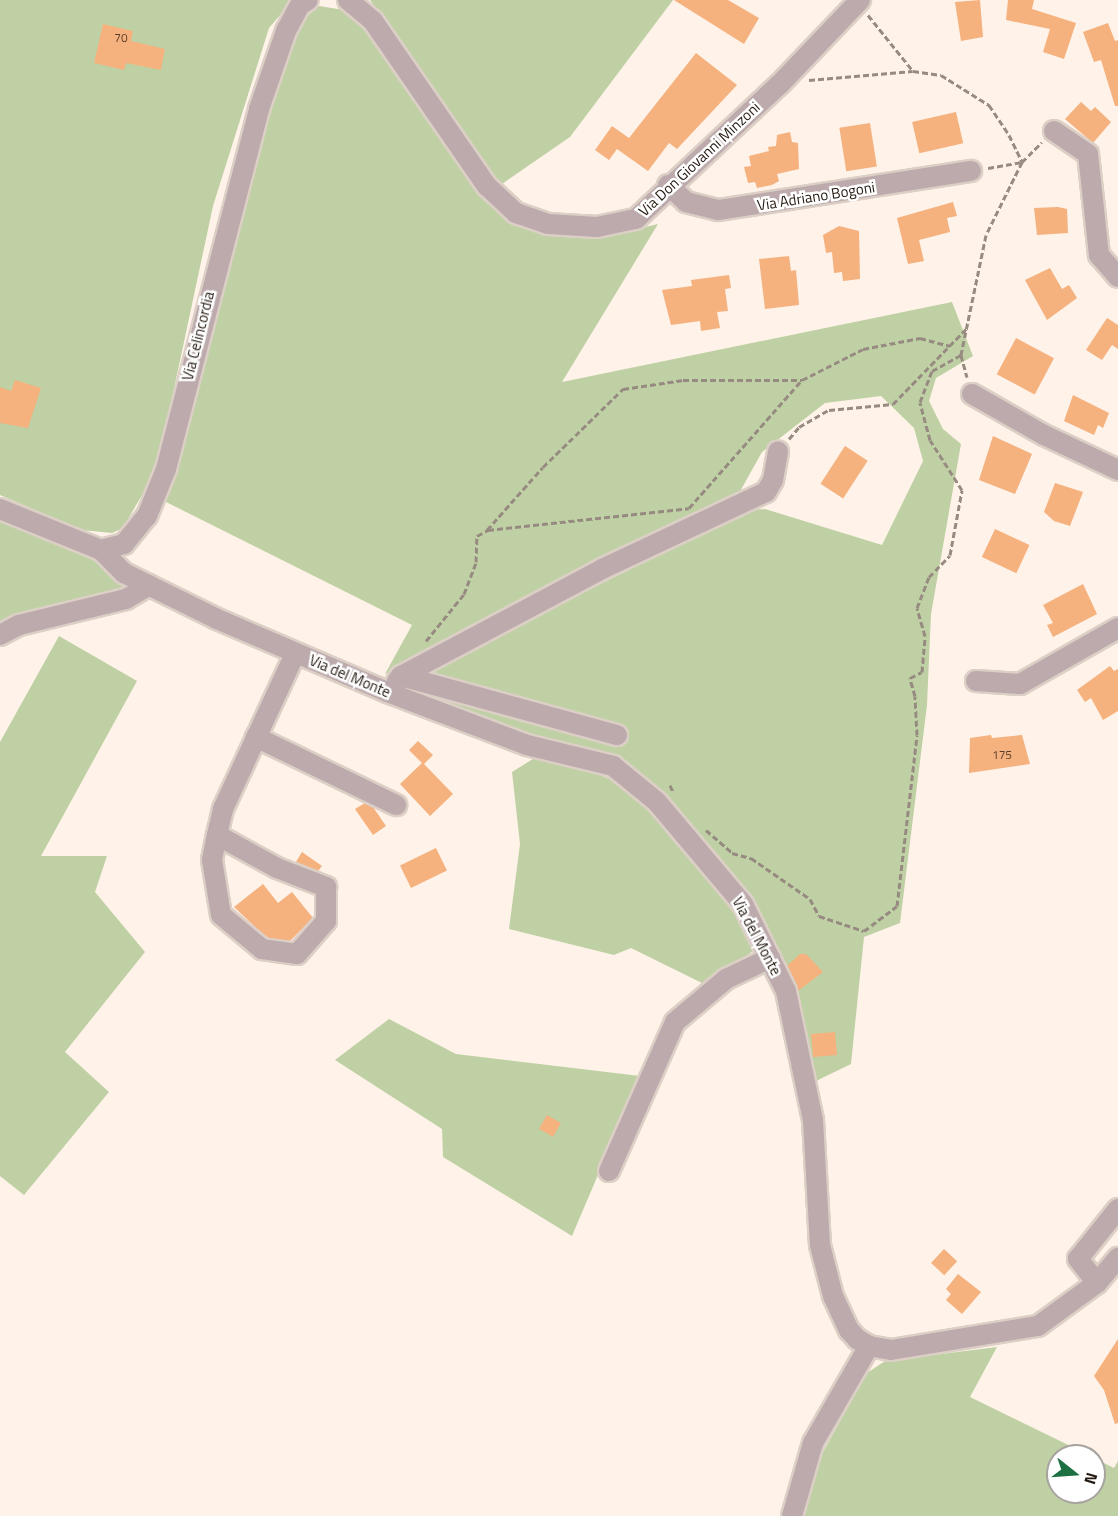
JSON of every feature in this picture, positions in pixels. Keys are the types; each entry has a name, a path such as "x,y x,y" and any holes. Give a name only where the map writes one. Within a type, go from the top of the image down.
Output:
{"street":[{"name":"Via Celincordia","path":"100,550 124,544 147,516 166,469 259,109 286,32 300,5 308,0"},
{"name":"Via Don Giovanni Minzoni","path":"348,0 373,21 487,186 516,213 548,224 597,227 636,219 668,185 780,84 859,1"},
{"path":"1054,131 1088,154 1099,255 1118,277"},
{"name":"Via Adriano Bogoni","path":"668,185 687,202 718,210 971,171"},
{"path":"972,394 1044,435 1118,470"},
{"path":"387,692 401,676 602,569 766,492 773,480 778,451"},
{"path":"0,509 100,550"},
{"name":"Via del Monte","path":"100,550 124,573 295,654 527,745 613,766 657,802 743,904 786,991 813,1120 820,1245 833,1296 849,1330 868,1346"},
{"path":"0,635 19,625 126,599 149,585"},
{"path":"976,681 1020,684 1118,628"},
{"path":"217,835 277,868 326,887 326,921 297,954 262,949 221,915 212,860 217,835 223,809 295,654"},
{"path":"401,676 616,735"},
{"path":"256,737 396,805"},
{"path":"643,769 640,782 657,802"},
{"path":"609,1171 675,1022 726,980 770,958"},
{"path":"1097,1283 1078,1259 1118,1209"},
{"path":"792,1516 813,1443 868,1346 891,1350 1038,1326 1097,1283 1118,1258"}],"path":[{"path":"859,1 889,45 913,71"},
{"path":"971,171 1022,162 1054,131"},
{"path":"778,451 800,427 829,410 893,404 967,328"},
{"path":"423,645 464,594 476,562 477,536 484,533 689,508 802,380 863,349 920,338 950,346"},
{"path":"699,824 732,853 751,858 810,899 819,915 864,931 897,906 917,735 915,696 910,678 922,672 925,636 917,608 929,578 950,555 962,490 930,440 920,402 932,371 961,355 972,394"},
{"path":"484,533 543,467 623,388 683,380 802,380"},
{"path":"670,785 678,801"}],"green space":[{"path":"0,0 293,0 269,28 213,206 165,431 150,481 123,528 112,533 82,530 0,495"},
{"path":"370,0 673,0 570,137 499,186"},
{"path":"319,6 344,10 370,30 490,199 555,233 600,238 658,224 562,382 952,302 973,356 936,378 929,401 943,429 961,444 931,614 927,705 900,923 864,937 851,1064 816,1081 776,957 661,793 401,687 417,674 751,510 765,509 882,545 923,461 914,428 881,396 825,403 762,452 738,495 385,674 412,625 164,501 236,214 268,105 297,25"},
{"path":"0,521 93,559 129,583 121,594 0,630"},
{"path":"59,636 137,681 41,856 107,856 95,892 145,952 65,1052 109,1092 24,1195 0,1176 0,742"},
{"path":"536,757 566,761 612,780 646,807 736,913 754,950 708,986 631,948 614,955 509,929 520,844 512,772"},
{"path":"389,1019 456,1054 640,1076 572,1236 443,1157 442,1129 335,1060"},
{"path":"997,1347 970,1397 1066,1444 1046,1444 1046,1504 1106,1504 1106,1464 1114,1468 1118,1461 1118,1516 804,1516 823,1452 867,1373 885,1361"}],"building":[{"path":"674,0 728,0 759,18 744,44"},
{"path":"980,0 983,37 961,41 955,2"},
{"path":"1008,0 1034,0 1032,9 1076,23 1064,59 1043,52 1050,29 1006,20"},
{"path":"1108,23 1115,41 1118,40 1118,106 1115,106 1101,60 1094,62 1083,32"},
{"path":"103,24 133,31 131,41 165,49 161,70 126,63 124,70 94,63"},
{"path":"696,53 737,85 677,149 669,143 648,171 617,149 609,160 595,150 612,126 629,138"},
{"path":"1081,102 1091,111 1095,107 1111,122 1093,143 1065,119"},
{"path":"956,112 963,143 919,153 912,122"},
{"path":"870,123 877,166 846,171 839,128"},
{"path":"790,132 792,142 798,143 799,169 777,174 779,181 772,185 757,188 755,182 748,183 744,167 751,166 749,156 769,151 768,147 776,146 777,135"},
{"path":"953,202 957,216 947,218 950,232 919,240 924,261 908,264 897,218"},
{"path":"1034,208 1067,209 1068,233 1037,235"},
{"path":"839,226 859,231 860,279 843,281 842,272 834,273 832,252 826,253 823,235"},
{"path":"789,256 791,271 796,270 799,305 765,309 759,259"},
{"path":"1050,268 1062,289 1069,285 1077,298 1047,320 1025,280"},
{"path":"729,275 731,288 725,289 728,311 717,312 720,328 701,331 700,321 671,325 662,290 692,286 691,280"},
{"path":"1107,318 1118,325 1118,349 1112,345 1102,360 1086,350"},
{"path":"1016,338 1054,358 1035,394 997,374"},
{"path":"15,380 41,388 28,428 0,423 0,387 11,391"},
{"path":"1073,395 1109,413 1103,428 1098,425 1094,435 1064,421"},
{"path":"993,436 1032,454 1015,494 979,480"},
{"path":"845,446 868,461 843,498 820,484"},
{"path":"1055,483 1083,492 1070,526 1054,521 1044,512"},
{"path":"995,529 1029,545 1016,573 982,557"},
{"path":"1083,584 1097,614 1053,637 1047,625 1053,623 1043,605"},
{"path":"1110,666 1114,671 1118,669 1118,711 1103,720 1091,698 1085,702 1077,690"},
{"path":"991,735 992,738 1022,735 1030,764 969,773 970,738"},
{"path":"418,741 433,755 424,764 453,794 430,816 400,784 422,763 409,750"},
{"path":"365,803 373,807 386,826 373,835 355,809"},
{"path":"436,848 447,870 411,888 400,866"},
{"path":"302,852 322,866 318,871 296,862"},
{"path":"263,884 278,903 292,892 313,918 290,941 267,938 234,907"},
{"path":"800,954 806,954 823,972 798,991 787,966"},
{"path":"835,1032 837,1055 813,1057 811,1034"},
{"path":"547,1115 561,1123 553,1137 539,1129"},
{"path":"944,1249 957,1261 944,1275 931,1263"},
{"path":"958,1274 981,1292 962,1314 946,1300 951,1294 946,1289"},
{"path":"1118,1339 1118,1423 1115,1424 1104,1390 1094,1376"}]}
